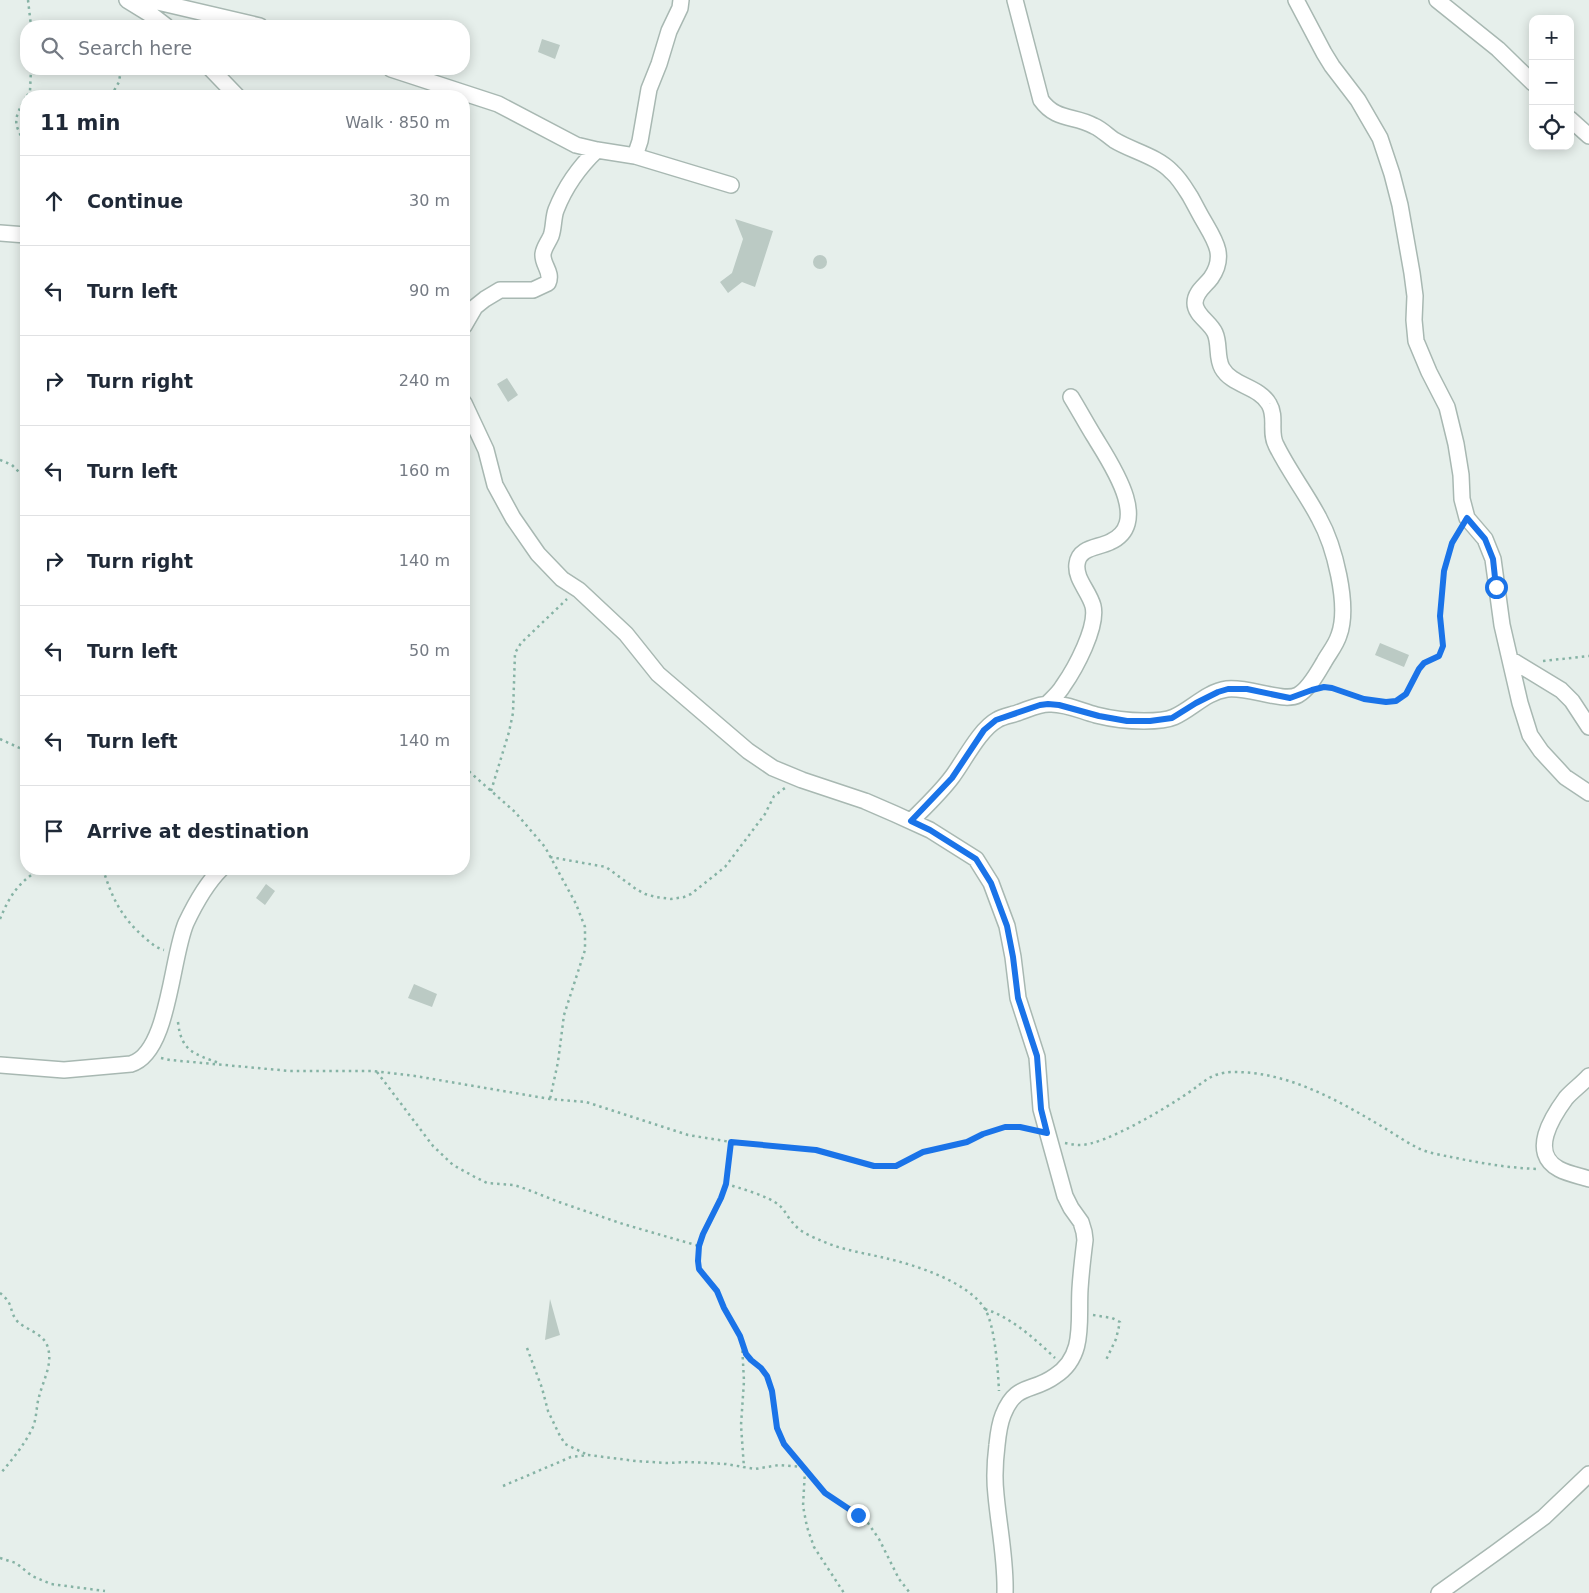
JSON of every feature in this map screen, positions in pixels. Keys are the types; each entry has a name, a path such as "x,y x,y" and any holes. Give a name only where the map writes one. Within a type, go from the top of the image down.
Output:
{"street":[{"path":"127,0 158,20"},
{"path":"148,0 234,20"},
{"path":"635,156 640,141 649,89 669,31 680,8 681,0"},
{"path":"911,821 952,778 984,730 996,720 1048,704 1127,721 1150,721 1172,718 1196,703 1228,689 1247,689 1290,698 1301,694 1334,647 1340,635 1343,603 1334,557 1326,531 1313,505 1274,440 1271,407 1260,394 1230,378 1224,372 1220,364 1216,336 1196,308 1195,300 1199,291 1208,282 1219,265 1219,252 1214,237 1172,171 1115,140 1094,125 1066,118 1046,107 1041,100 1015,0"},
{"path":"1296,0 1328,60 1358,100 1380,138 1392,174 1400,205 1412,274 1416,341 1447,407 1456,444 1461,475 1462,499 1467,518 1485,539 1493,559 1502,625 1515,661 1520,703 1530,735 1541,751 1565,777 1589,793"},
{"path":"1437,0 1498,49 1529,80"},
{"path":"217,75 231,90"},
{"path":"410,75 456,90"},
{"path":"470,95 498,104 576,145 635,156 731,185"},
{"path":"1574,123 1589,136"},
{"path":"470,316 476,307 485,299 500,290 536,290 548,283 549,276 543,256 544,248 551,238 557,209 580,167 597,150"},
{"path":"0,233 20,235"},
{"path":"1048,704 1062,688 1074,667 1086,643 1093,622 1093,606 1077,571 1077,561 1090,548 1111,542 1120,535 1126,527 1128,513 1126,496 1117,473 1071,397"},
{"path":"470,416 486,450 495,485 512,518 538,554 562,579 579,590 626,634 658,674 748,752 773,768 802,780 865,801 930,830 976,859 991,883 1007,926 1018,998 1037,1056 1041,1109 1065,1196 1081,1222 1084,1232 1079,1339 1072,1359 1066,1368 1056,1376 1044,1383 1020,1391 1011,1400 1003,1415 999,1430 996,1457 996,1493 1004,1552 1005,1593"},
{"path":"1515,661 1561,690 1572,701 1589,727"},
{"path":"0,1065 64,1070 139,1062 147,1054 158,1036 169,994 176,954 186,924 209,881 214,875"},
{"path":"1589,1076 1568,1097 1548,1126 1544,1150 1547,1158 1559,1169 1589,1179"},
{"path":"1439,1593 1544,1516 1589,1474"}],"path":[{"path":"28,0 30,20"},
{"path":"30,90 31,75"},
{"path":"114,90 120,75"},
{"path":"20,108 16,122 17,131 20,135"},
{"path":"0,460 12,465 20,473"},
{"path":"1324,687 1364,699 1386,702 1396,701 1406,694 1424,663 1439,656 1443,646 1440,616 1447,560 1452,543 1467,518"},
{"path":"490,791 498,770 511,722 515,653 521,643 563,602 579,590"},
{"path":"1515,661 1589,656"},
{"path":"0,740 20,748"},
{"path":"470,773 515,812 545,847 576,904 585,927 585,950 564,1016 558,1062 550,1099"},
{"path":"550,857 606,867 625,882 645,894 671,900 684,898 726,867 765,814 774,796 802,780"},
{"path":"0,919 8,899 21,883 32,875"},
{"path":"105,875 120,911 136,930 161,950 168,949 180,941"},
{"path":"178,1018 179,1036 188,1049 223,1065"},
{"path":"147,1054 170,1060 290,1071 376,1072 481,1086 550,1099 586,1102 688,1135 731,1142 816,1150 874,1166 896,1166 923,1152 962,1144 983,1134 1005,1127 1020,1127 1080,1145 1093,1143 1151,1116 1189,1092 1205,1079 1220,1073 1243,1072 1274,1078 1315,1090 1335,1099 1420,1149 1481,1163 1525,1169 1559,1169"},
{"path":"376,1072 434,1146 453,1165 473,1176 487,1183 526,1188 559,1202 623,1224 699,1246"},
{"path":"731,1142 726,1184 699,1246 699,1269 717,1291 742,1341 746,1354 767,1376 772,1391 777,1428 784,1444 825,1493 868,1523 879,1539 899,1579 910,1593"},
{"path":"726,1184 779,1205 793,1224 821,1241 837,1248 911,1264 934,1273 976,1298 985,1309 992,1326 1003,1415"},
{"path":"0,1293 9,1303 12,1312 19,1322 44,1339 50,1357 38,1398 33,1426 0,1474"},
{"path":"985,1309 1007,1319 1024,1331 1066,1368"},
{"path":"1079,1314 1104,1316 1120,1322 1116,1339 1105,1362"},
{"path":"742,1341 744,1381 741,1425 744,1468"},
{"path":"527,1348 542,1388 548,1411 559,1434 566,1444 588,1455"},
{"path":"503,1486 571,1457 588,1455 636,1461 726,1464 755,1469 779,1465 804,1469"},
{"path":"804,1469 803,1506 807,1528 814,1547 844,1593"},
{"path":"0,1558 16,1563 32,1576 51,1584 105,1591"}],"building":[{"path":"542,39 560,45 555,59 538,52"},
{"path":"735,219 773,231 755,287 742,282 728,293 720,282 732,273 743,239"},
{"path":"817,255 823,255 827,262 823,269 817,269 813,265 813,259"},
{"path":"507,378 518,395 508,402 497,384"},
{"path":"1380,643 1409,655 1404,667 1375,655"},
{"path":"266,884 275,891 265,905 256,898"},
{"path":"414,984 437,994 432,1007 408,998"},
{"path":"550,1299 560,1335 545,1340"}],"route":[{"path":"858,1515 825,1493 784,1444 777,1428 772,1391 767,1376 746,1354 740,1336 734,1328 717,1291 699,1269 698,1255 703,1234 726,1184 731,1142 816,1150 874,1166 896,1166 923,1152 967,1142 983,1134 1005,1127 1020,1127 1047,1133 1041,1109 1037,1056 1018,998 1007,926 991,883 976,859 954,844 911,821 952,778 984,730 996,720 1040,705 1059,705 1099,716 1127,721 1150,721 1172,718 1196,703 1228,689 1247,689 1290,698 1324,687 1364,699 1386,702 1396,701 1406,694 1424,663 1439,656 1443,646 1440,616 1444,571 1452,543 1467,518 1475,530 1485,539 1493,559 1496,587"}]}
